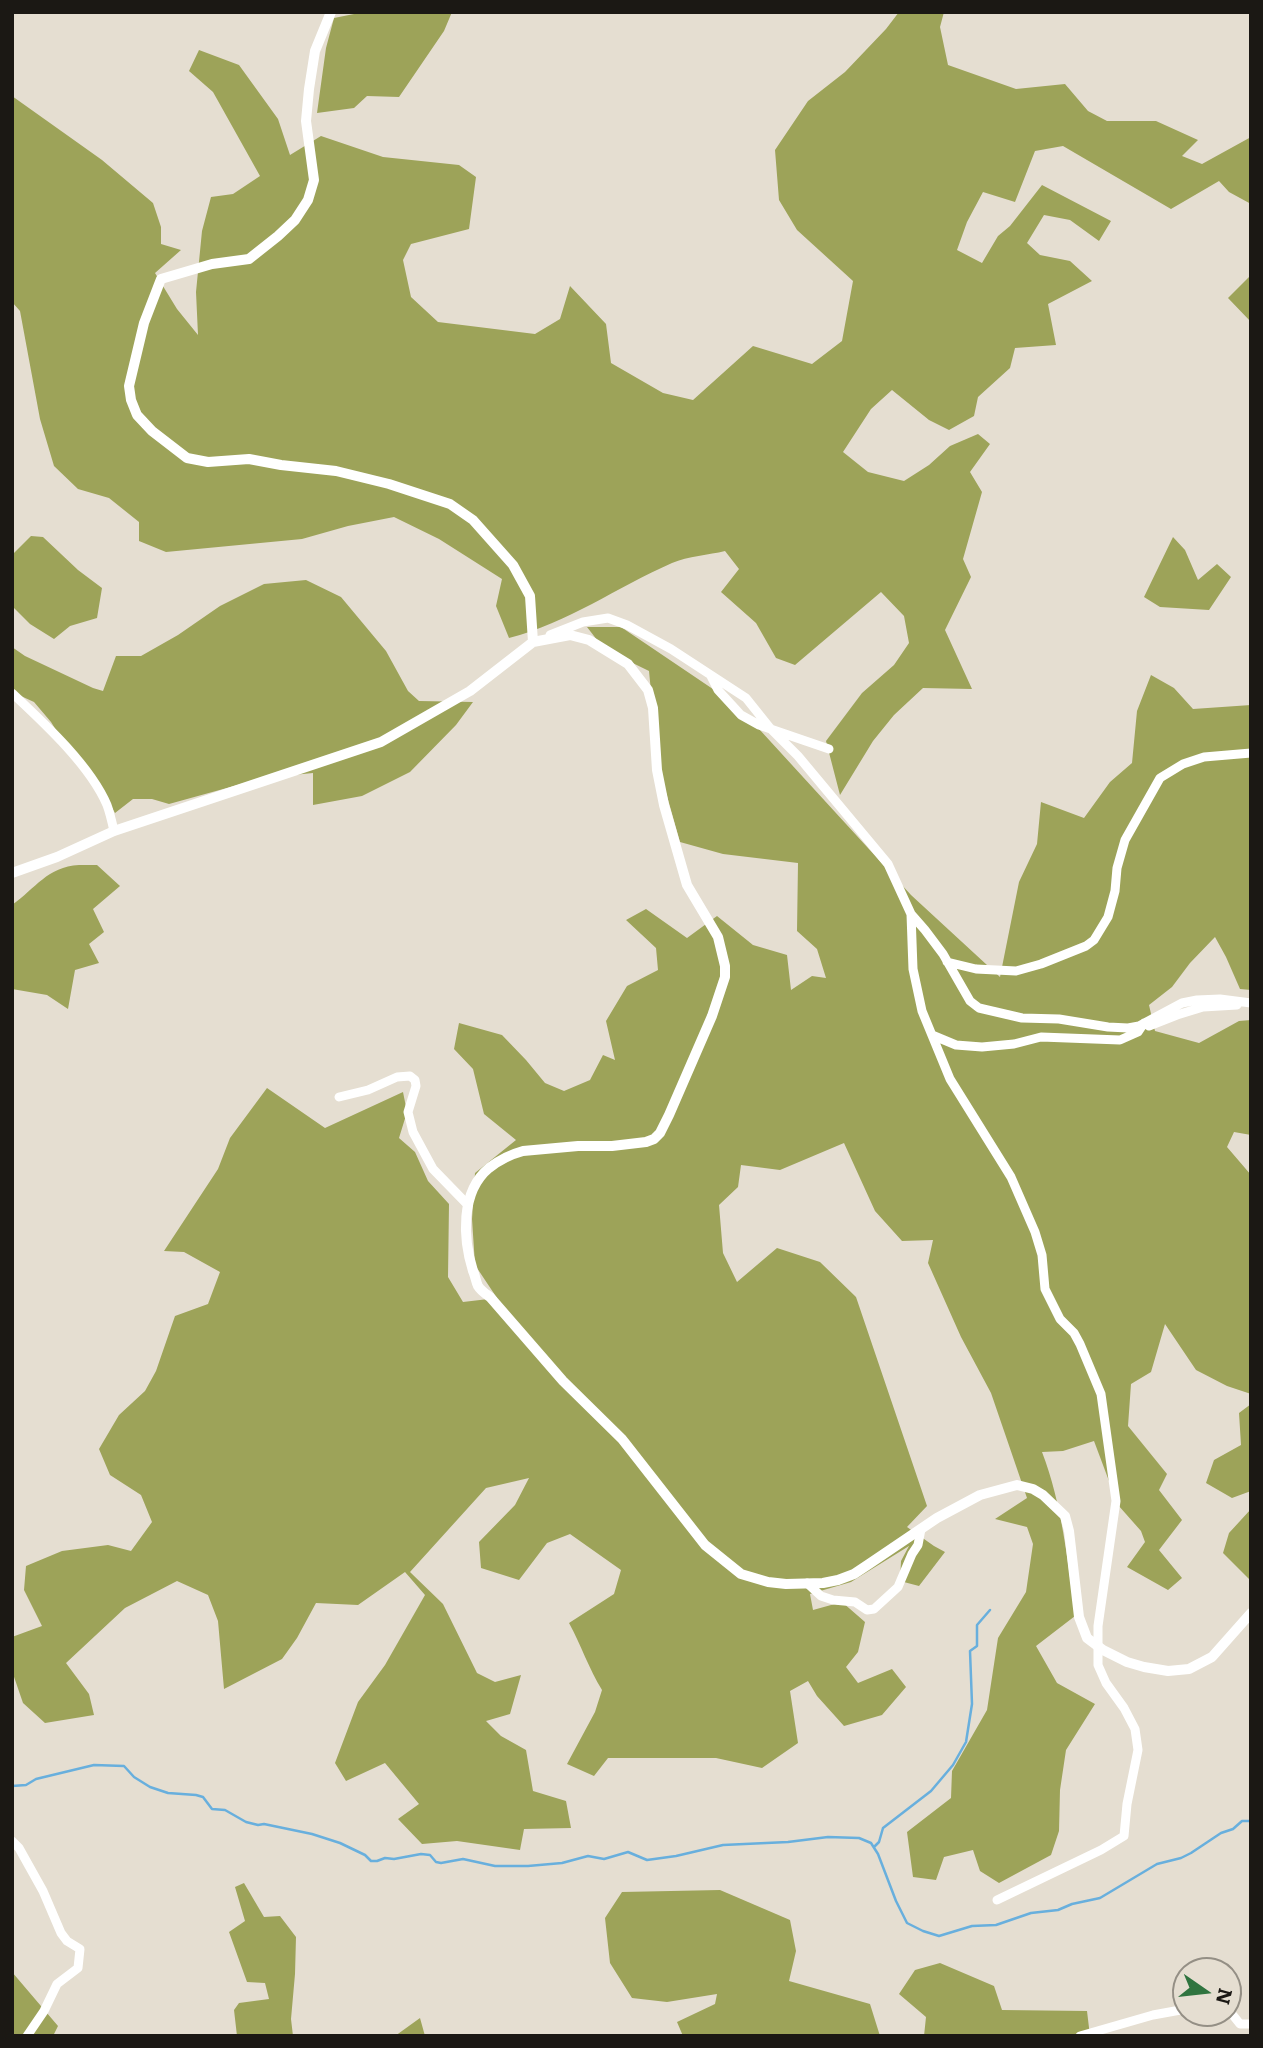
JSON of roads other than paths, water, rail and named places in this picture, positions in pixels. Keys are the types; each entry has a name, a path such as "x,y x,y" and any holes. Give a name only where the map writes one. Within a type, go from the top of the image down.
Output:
{"street":[{"path":"331,12 316,51 309,89 306,121 314,180 309,200 295,220 248,259 212,264 161,279 144,323 136,354 129,386 131,400 137,415 152,431 187,458 208,462 249,459 281,466 336,471 389,484 450,504 463,511 513,565 530,596 533,642"},
{"path":"12,873 114,831 381,742 470,691 533,642 583,622 608,618 627,625 671,649 746,698 888,864 911,915 947,962 963,991 979,1008 1022,1018 1059,1019 1108,1027 1141,1027"},
{"path":"533,642 570,635 589,640 628,664 648,690 653,708 657,770 664,805 687,885 721,947 725,977 712,1016 665,1124 654,1139 623,1145 540,1149 514,1154 489,1168 480,1178 468,1205 465,1236 467,1253 479,1287 564,1381 622,1439 705,1545 741,1574 786,1584 830,1581 854,1574 937,1518 980,1495 1017,1485 1043,1495 1065,1516 1079,1617 1087,1638 1103,1650 1144,1667 1168,1671 1189,1669 1212,1657 1251,1613"},
{"path":"710,675 718,690 741,715 759,725 829,749"},
{"path":"12,693 48,727 95,782 108,806 114,831"},
{"path":"947,962 976,969 1016,971 1086,946 1094,940 1108,917 1125,840 1160,778 1183,764 1205,757 1251,753"},
{"path":"911,915 913,969 922,1011 950,1079 1011,1177 1042,1255 1045,1289 1060,1319 1074,1333 1080,1344 1101,1394 1116,1501 1102,1585 1098,1665 1135,1729 1138,1750 1124,1836 1101,1850 997,1900"},
{"path":"932,1035 956,1045 990,1047 1041,1037 1120,1040 1182,1003 1220,999 1251,1002"},
{"path":"339,1097 368,1090 397,1077 410,1076 415,1080 416,1086 408,1112 413,1132 433,1169 468,1205"},
{"path":"807,1583 821,1596 855,1602 867,1610 874,1609 898,1587 918,1545 921,1529"},
{"path":"12,1841 19,1848 47,1898 61,1933 67,1941 80,1949 78,1968 57,1984 44,2011 27,2036"},
{"path":"1080,2036 1172,2012"}],"waterway":[{"path":"874,1847 879,1842 883,1828 931,1791 953,1765 966,1742 972,1704 970,1651 977,1646 977,1625 990,1610"},
{"path":"12,1786 26,1785 36,1779 94,1765 124,1766 134,1777 150,1787 168,1793 203,1797 212,1809 225,1810 246,1822 312,1834 340,1843 365,1855 371,1861 421,1854 430,1855 436,1862 441,1863 463,1859 495,1866 528,1866 562,1863 588,1856 604,1859 628,1852 647,1860 723,1845 828,1837 859,1838 871,1843 878,1854 907,1923 939,1936 972,1926 996,1925 1031,1913 1058,1910 1100,1898 1157,1864 1181,1858 1221,1833 1233,1829 1242,1821 1251,1821"}]}
